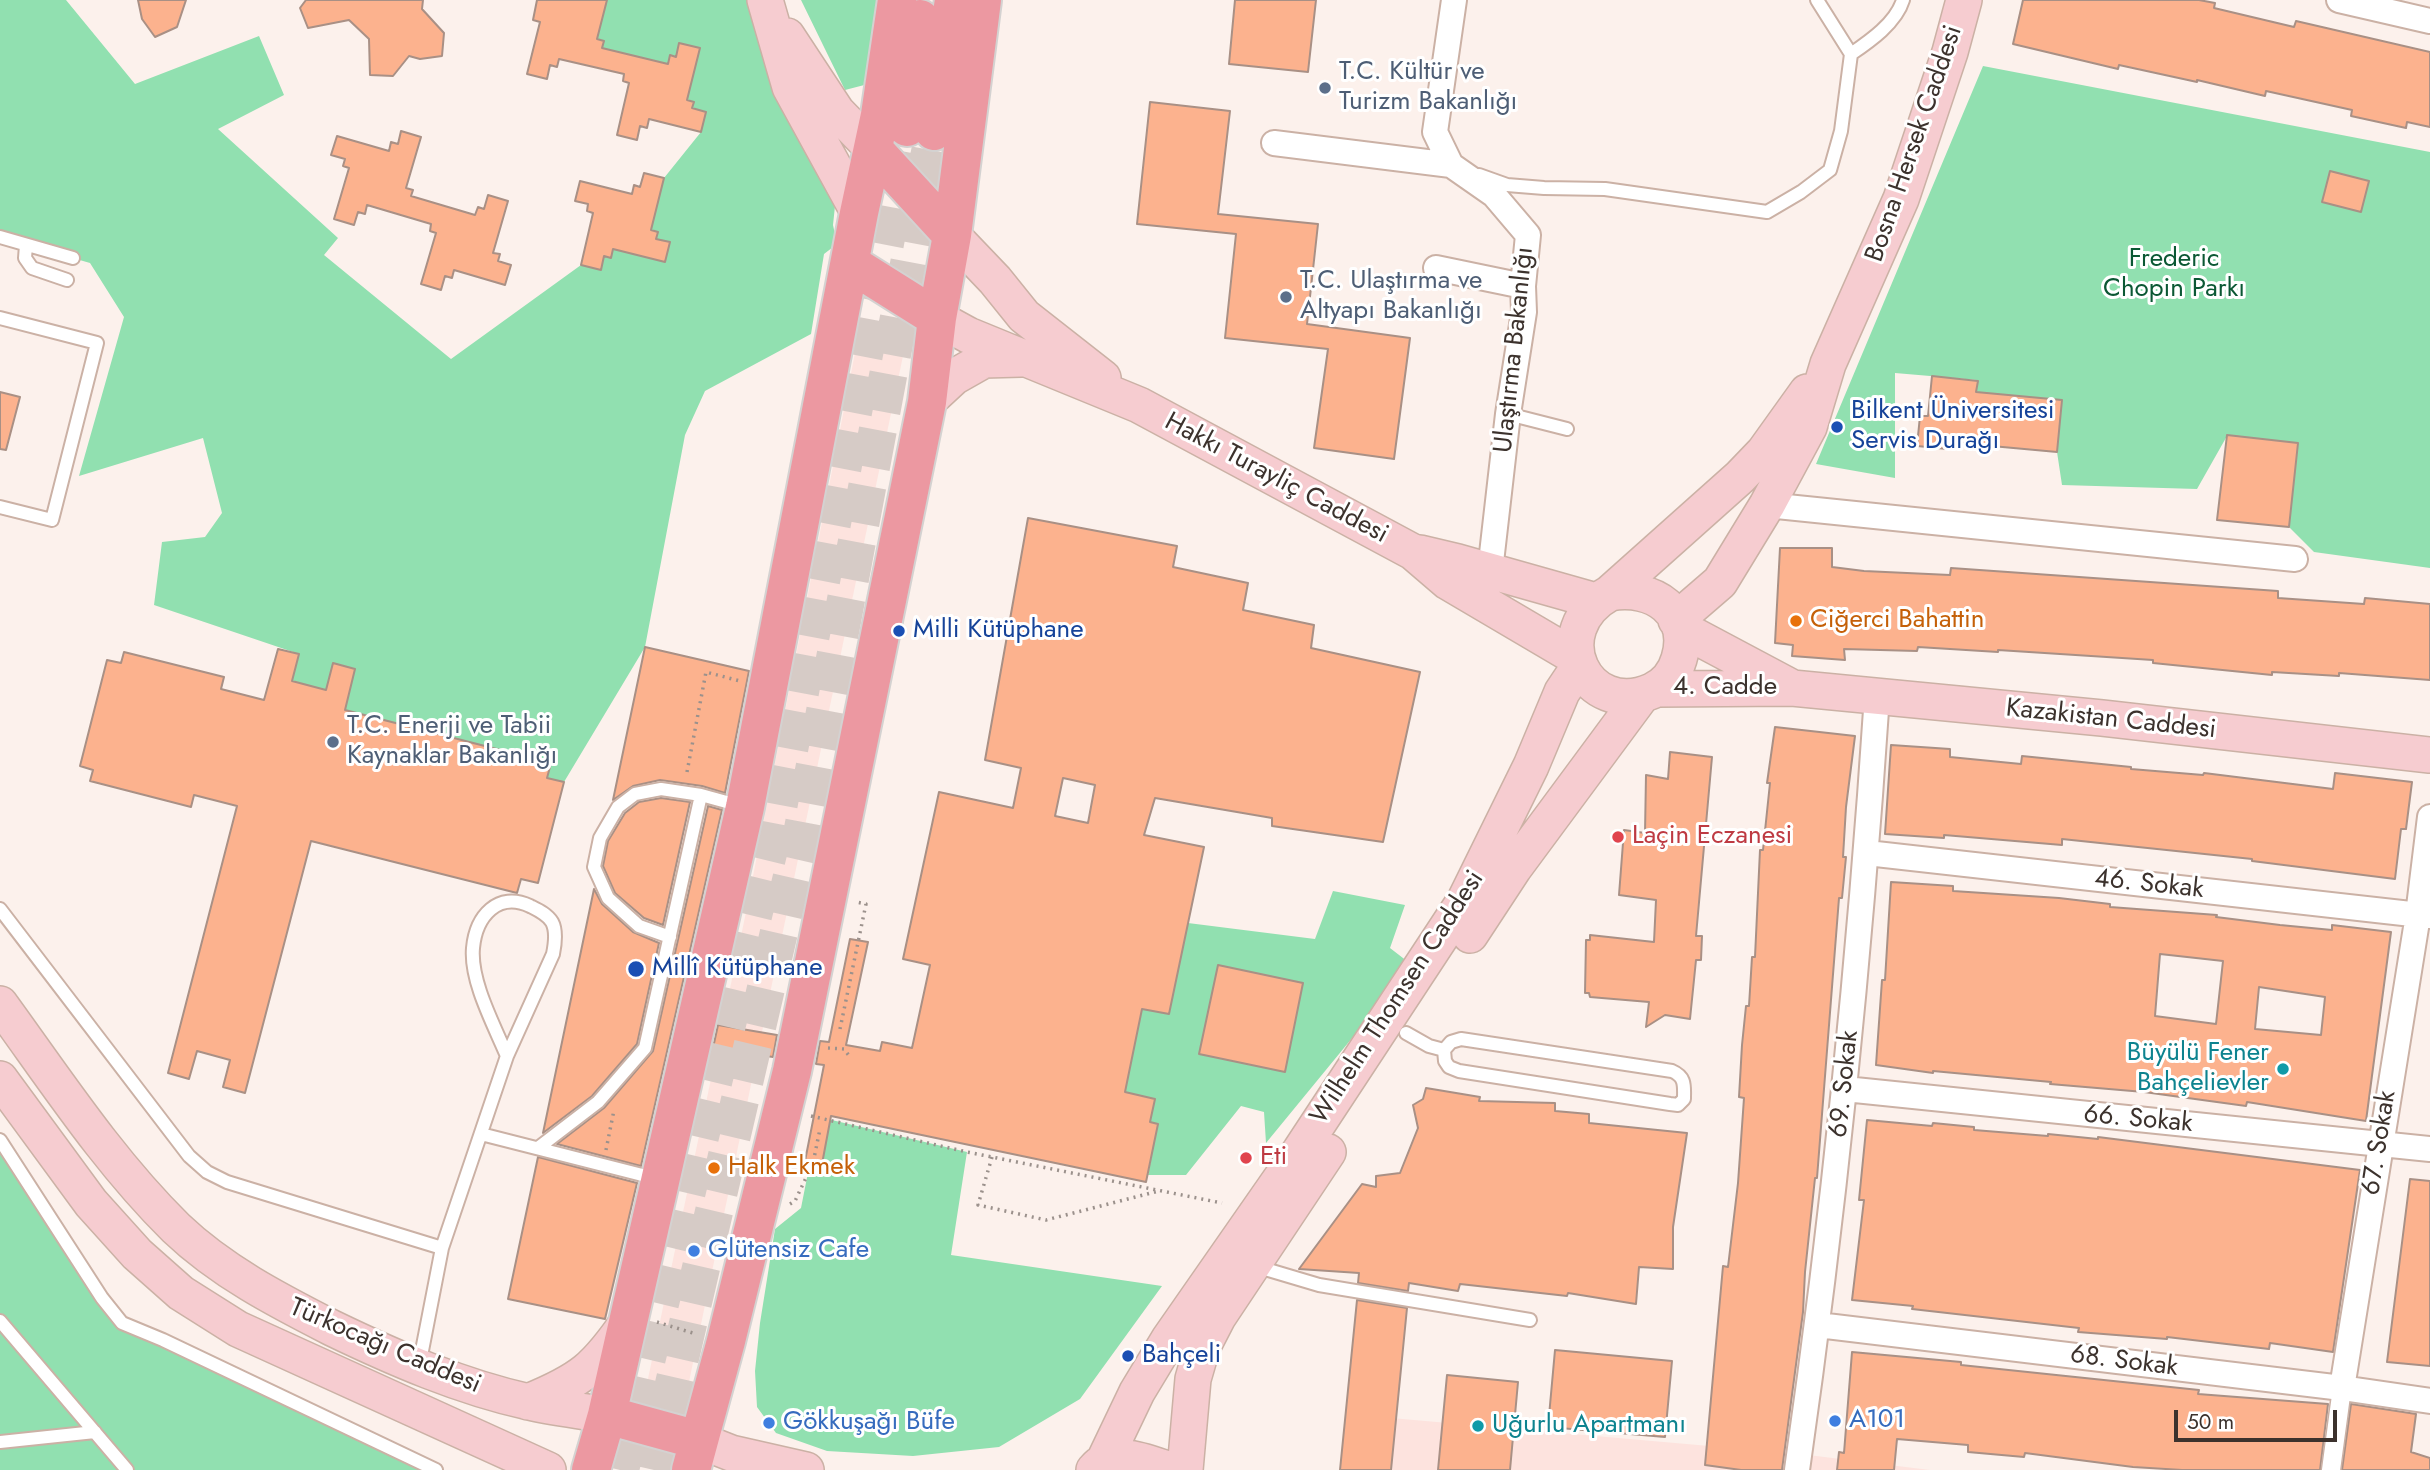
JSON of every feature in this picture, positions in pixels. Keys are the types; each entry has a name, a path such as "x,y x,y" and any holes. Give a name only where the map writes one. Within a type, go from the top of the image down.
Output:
{"main road":[{"path":"591,1470 607,1415 641,1321 661,1179 745,807 873,149 897,0"},
{"path":"922,0 920,129 954,0"},
{"path":"694,1455 726,1341 792,1070 927,402 937,318 952,236 982,0"},
{"name":"Bosna Hersek Caddesi","path":"1828,364 1901,199 1964,0"},
{"path":"766,4 838,113 952,236"},
{"path":"766,4 790,87 859,213"},
{"name":"Hakkı Turayliç Caddesi","path":"952,236 995,280 1024,316 1139,405"},
{"path":"851,264 937,318"},
{"name":"Hakkı Turayliç Caddesi","path":"937,318 968,335 1139,405 1413,552 1448,582 1578,661"},
{"path":"927,402 954,377 984,360 1025,359"},
{"path":"1678,624 1720,582 1767,505 1809,427 1828,364"},
{"path":"1603,597 1627,590 1644,592 1660,600 1672,612 1678,624 1682,645 1679,662 1670,677 1650,692 1625,697 1609,694 1595,685 1578,661 1575,642 1585,612 1740,477 1764,452 1828,364"},
{"name":"Hakkı Turayliç Caddesi","path":"1413,552 1603,597"},
{"name":"4. Cadde","path":"1678,624 1792,688"},
{"name":"Wilhelm Thomsen Caddesi","path":"1099,1465 1168,1339 1300,1151 1465,900 1531,766 1578,661"},
{"name":"4. Cadde","path":"1650,692 1792,688"},
{"name":"Kazakistan Caddesi","path":"1792,688 2102,718 2430,755"},
{"name":"Wilhelm Thomsen Caddesi","path":"1185,1470 1192,1379 1202,1348 1218,1317 1514,868 1650,692"},
{"name":"Türkocağı Caddesi","path":"0,1004 139,1190 178,1230 228,1270 278,1301 419,1367 528,1402 607,1415"},
{"name":"Türkocağı Caddesi","path":"0,1079 91,1203 136,1254 181,1293 238,1329 548,1470"},
{"path":"528,1402 567,1386 641,1321"},
{"path":"607,1415 694,1455 731,1453 806,1470"},
{"path":"436,1420 484,1470"},
{"path":"1099,1465 1130,1457 1170,1470"}],"street":[{"name":"Ulaştırma Bakanlığı","path":"1454,0 1435,132 1451,164 1493,195 1528,235 1523,286 1524,312 1508,414 1490,571"},
{"path":"2339,0 2430,20"},
{"path":"1274,143 1451,164"},
{"path":"1436,268 1523,286"},
{"path":"1767,505 2295,559"},
{"name":"69. Sokak","path":"1797,1470 1818,1325 1845,1089 1867,853 1877,696"},
{"name":"67. Sokak","path":"2331,1470 2380,1143 2424,916 2430,817"},
{"name":"46. Sokak","path":"1867,853 2424,916"},
{"name":"66. Sokak","path":"1845,1089 2430,1149"},
{"name":"68. Sokak","path":"1818,1325 2430,1401"}],"lane":[{"path":"1451,164 1507,185 1605,189 1767,212 1801,192 1830,170 1841,131 1851,54 1817,0"},
{"path":"1851,54 1870,40 1900,10 1903,0"},
{"path":"0,237 73,258"},
{"path":"26,245 24,258 32,268 67,280"},
{"path":"0,318 97,343 52,520 0,507"},
{"path":"1508,414 1567,429"},
{"path":"670,937 639,926 608,898 594,867 600,838 618,807 635,794 661,789 701,795 745,807"},
{"path":"538,1148 598,1102 645,1048 701,795"},
{"path":"419,1367 442,1248 507,1056 553,954 553,923 542,911 526,904 504,901 491,906 480,925 473,948 476,974 484,1002 507,1056"},
{"path":"0,909 189,1156 207,1172 227,1182 442,1248"},
{"path":"1406,1033 1429,1046 1444,1050"},
{"path":"1461,1039 1672,1071 1681,1075 1684,1082 1684,1099 1678,1105 1459,1071 1449,1067 1444,1061 1444,1050 1451,1042 1461,1039"},
{"path":"481,1133 661,1179"},
{"path":"0,1140 102,1298 122,1323 436,1470"},
{"path":"1252,1265 1319,1284 1530,1320"},
{"path":"3,1328 128,1470"},
{"path":"0,1441 95,1432"}],"path":[{"path":"687,772 706,672 744,682"},
{"path":"840,1029 859,941"},
{"path":"606,1152 617,1097"},
{"path":"809,1115 992,1157 1223,1203"},
{"path":"787,1206 795,1201 810,1170 820,1129"},
{"path":"992,1157 978,1205 1046,1220 1162,1190"},
{"path":"798,1168 810,1170"},
{"path":"641,1321 705,1336"}],"shaded area":[{"path":"861,322 908,332 685,1401 645,1393 745,917"},
{"path":"1346,1414 1800,1454 1930,1470 1341,1470"}],"green space":[{"path":"0,0 66,0 135,84 259,36 284,95 218,129 338,238 324,255 451,359 581,265 601,270 604,256 611,258 613,249 665,262 670,242 656,239 658,232 651,230 664,178 701,132 692,108 694,102 687,100 700,49 676,57 670,55 668,64 602,48 604,41 597,39 607,0 773,0 780,13 835,206 833,225 837,244 824,254 811,334 705,391 685,435 645,647 564,782 547,778 551,763 345,710 355,669 333,663 326,690 292,681 299,654 154,605 162,542 205,537 222,513 203,438 79,476 124,317 90,263 0,237"},
{"path":"801,0 885,0 872,83 845,90"},
{"name":"Frederic Chopin Parkı","path":"1983,66 2430,152 2430,568 2314,552 2289,527 2297,443 2227,436 2197,489 2062,485 2057,452 2062,401 1976,392 1977,380 1895,373 1895,478 1816,464"},
{"path":"1333,891 1405,905 1390,948 1412,965 1266,1143 1264,1112 1241,1106 1186,1175 1148,1175 1158,1124 1150,1122 1155,1099 1109,1089 1116,1003 1169,1014 1162,917 1188,923 1315,939"},
{"path":"819,1117 967,1152 951,1255 1162,1286 1080,1399 999,1447 913,1456 827,1451 776,1433 757,1407 755,1371 760,1323 775,1229 801,1208"},
{"path":"0,1140 122,1323 436,1470 0,1470"}],"building":[{"path":"138,0 186,0 177,27 155,37 142,19"},
{"path":"306,0 423,0 422,9 444,33 442,56 420,59 409,56 393,76 370,75 369,39 349,20 308,28 300,8"},
{"path":"537,0 607,0 597,39 604,41 602,48 668,64 670,55 676,57 679,43 700,48 687,100 694,102 692,108 706,112 701,132 649,119 647,128 640,126 637,140 617,135 629,83 623,81 624,74 559,59 557,67 550,65 547,79 527,74 540,22 533,20"},
{"path":"1235,0 1316,0 1308,72 1229,64"},
{"path":"2023,0 2199,0 2215,3 2214,8 2294,27 2296,21 2430,52 2430,127 2407,122 2406,128 2351,116 2352,110 2266,91 2265,96 2119,65 2118,69 2013,44"},
{"path":"1150,102 1230,111 1218,214 1318,224 1307,324 1410,338 1394,459 1314,448 1328,349 1225,338 1236,234 1137,224"},
{"path":"401,131 421,137 406,188 413,190 411,196 475,215 478,207 484,209 488,195 508,201 493,253 500,254 498,261 511,265 505,285 454,270 452,278 445,276 441,290 421,284 436,233 430,231 431,224 367,205 365,214 358,212 354,225 334,219 349,168 343,166 345,159 331,155 337,136 389,151 391,142 398,144"},
{"path":"2330,171 2369,181 2361,212 2322,202"},
{"path":"644,173 664,178 651,230 658,232 656,239 670,242 665,262 613,249 611,258 604,256 601,270 581,265 593,213 587,211 588,204 575,201 580,181 632,194 634,185 640,187"},
{"path":"1932,376 1978,381 1976,392 2062,400 2057,452 1948,442 1947,449 1917,446 1920,416 1928,416"},
{"path":"0,392 20,397 6,450 0,449"},
{"path":"2227,435 2298,443 2289,527 2217,520"},
{"path":"1028,518 1177,546 1173,567 1248,583 1243,610 1314,625 1311,648 1420,672 1383,842 1272,826 1272,818 1155,798 1144,835 1204,847 1169,1014 1142,1009 1125,1092 1155,1099 1150,1122 1158,1124 1146,1182 831,1116 822,1164 805,1161 824,1065 816,1064 820,1041 829,1042 850,939 868,942 846,1045 880,1051 882,1042 912,1048 930,965 903,959 939,792 1013,808 1021,768 985,760","holes":["1063,778 1095,785 1088,823 1055,816"]},
{"path":"1780,548 1832,548 1832,567 1864,571 1950,575 1951,568 2278,591 2278,598 2364,604 2365,598 2430,604 2430,680 2339,673 2339,676 2272,672 2272,675 2153,663 2153,660 1998,650 1918,647 1917,651 1844,649 1845,660 1792,656 1793,645 1775,643"},
{"path":"645,647 749,671 725,793 702,786 660,780 633,786 613,800"},
{"path":"278,649 299,654 292,681 326,690 333,663 355,669 345,710 551,763 547,778 564,782 538,883 521,879 517,893 311,841 245,1093 223,1087 230,1060 197,1051 189,1079 168,1073 237,806 194,795 191,807 90,781 93,770 80,766 107,660 121,663 124,652 224,677 221,689 264,700"},
{"path":"1775,727 1855,736 1846,807 1843,857 1846,857 1842,898 1839,898 1817,1178 1782,1470 1741,1470 1705,1465 1723,1266 1728,1267 1738,1183 1744,1098 1739,1097 1742,1045 1746,1006 1749,1006 1752,957 1755,957 1760,850 1763,850 1770,783 1767,783"},
{"path":"1891,745 1950,749 1950,757 2021,764 2022,756 2131,769 2204,773 2333,789 2335,773 2412,782 2406,829 2401,829 2395,879 2252,859 2062,839 2062,845 1944,835 1944,838 1885,834"},
{"path":"1670,752 1712,757 1696,936 1702,936 1701,960 1696,960 1690,1019 1665,1015 1646,1027 1649,1002 1590,997 1589,993 1585,993 1586,940 1590,940 1590,935 1654,942 1656,900 1619,895 1624,830 1645,833 1646,775 1668,779"},
{"path":"661,798 690,802 663,925 644,918 615,893 603,866 608,841 625,813 639,802"},
{"path":"708,806 722,810 641,1166 557,1144 604,1108 653,1051"},
{"path":"1891,882 1953,886 1953,891 2059,898 2110,904 2110,907 2217,915 2216,917 2280,925 2332,930 2332,925 2391,932 2366,1121 2247,1102 2246,1106 2144,1092 1933,1073 1876,1065 1882,980 1885,980","holes":["2160,954 2223,961 2216,1024 2155,1016","2259,987 2325,997 2321,1035 2255,1029"]},
{"path":"594,889 602,904 633,932 659,943 637,1044 592,1096 543,1133"},
{"path":"1218,965 1303,983 1285,1072 1199,1054"},
{"path":"718,1025 777,1035 773,1057 713,1048"},
{"path":"1426,1088 1480,1097 1479,1101 1555,1103 1555,1111 1589,1114 1589,1123 1687,1133 1673,1227 1673,1269 1639,1267 1636,1304 1568,1293 1567,1296 1460,1284 1458,1291 1409,1283 1408,1291 1358,1283 1359,1273 1299,1269 1362,1184 1376,1187 1376,1176 1400,1173 1418,1128 1413,1105 1423,1099"},
{"path":"1867,1120 1932,1126 1933,1123 1974,1127 1974,1130 2048,1136 2098,1137 2360,1170 2333,1352 2270,1343 2269,1349 2167,1337 2078,1332 2079,1328 1852,1300 1864,1200 1859,1200"},
{"path":"538,1157 637,1183 605,1319 508,1299"},
{"path":"2410,1179 2430,1181 2430,1366 2387,1362"},
{"path":"1357,1300 1407,1308 1391,1470 1340,1470"},
{"path":"1555,1350 1672,1361 1665,1437 1548,1427"},
{"path":"1852,1352 2199,1390 2198,1394 2328,1404 2320,1470 2182,1470 2133,1467 2025,1453 2024,1457 1968,1452 1968,1445 1897,1439 1894,1470 1837,1470 1839,1452 1844,1453"},
{"name":"Uğurlu Apartmanı","path":"1447,1375 1518,1382 1510,1470 1438,1470"},
{"path":"2351,1404 2416,1414 2411,1452 2430,1458 2430,1470 2342,1470"}],"tunnel":[{"path":"620,1470 775,824 907,127"},
{"path":"654,1470 803,829 934,131"}],"place":[{"name":"T.C. Kültür ve Turizm Bakanlığı","path":"1325,88"},
{"name":"T.C. Ulaştırma ve Altyapı Bakanlığı","path":"1286,297"},
{"name":"Bilkent Üniversitesi Servis Durağı","path":"1837,427"},
{"name":"Ciğerci Bahattin","path":"1796,621"},
{"name":"Milli Kütüphane","path":"899,631"},
{"name":"T.C. Enerji ve Tabii Kaynaklar Bakanlığı","path":"333,742"},
{"name":"Laçin Eczanesi","path":"1618,837"},
{"name":"Millî Kütüphane","path":"636,969"},
{"name":"Büyülü Fener Bahçelievler","path":"2283,1069"},
{"name":"Eti","path":"1246,1158"},
{"name":"Halk Ekmek","path":"714,1168"},
{"name":"Glütensiz Cafe","path":"694,1251"},
{"name":"Bahçeli","path":"1128,1356"},
{"name":"A101","path":"1835,1421"},
{"name":"Gökkuşağı Büfe","path":"769,1423"},
{"name":"Uğurlu Apartmanı","path":"1478,1426"}]}
